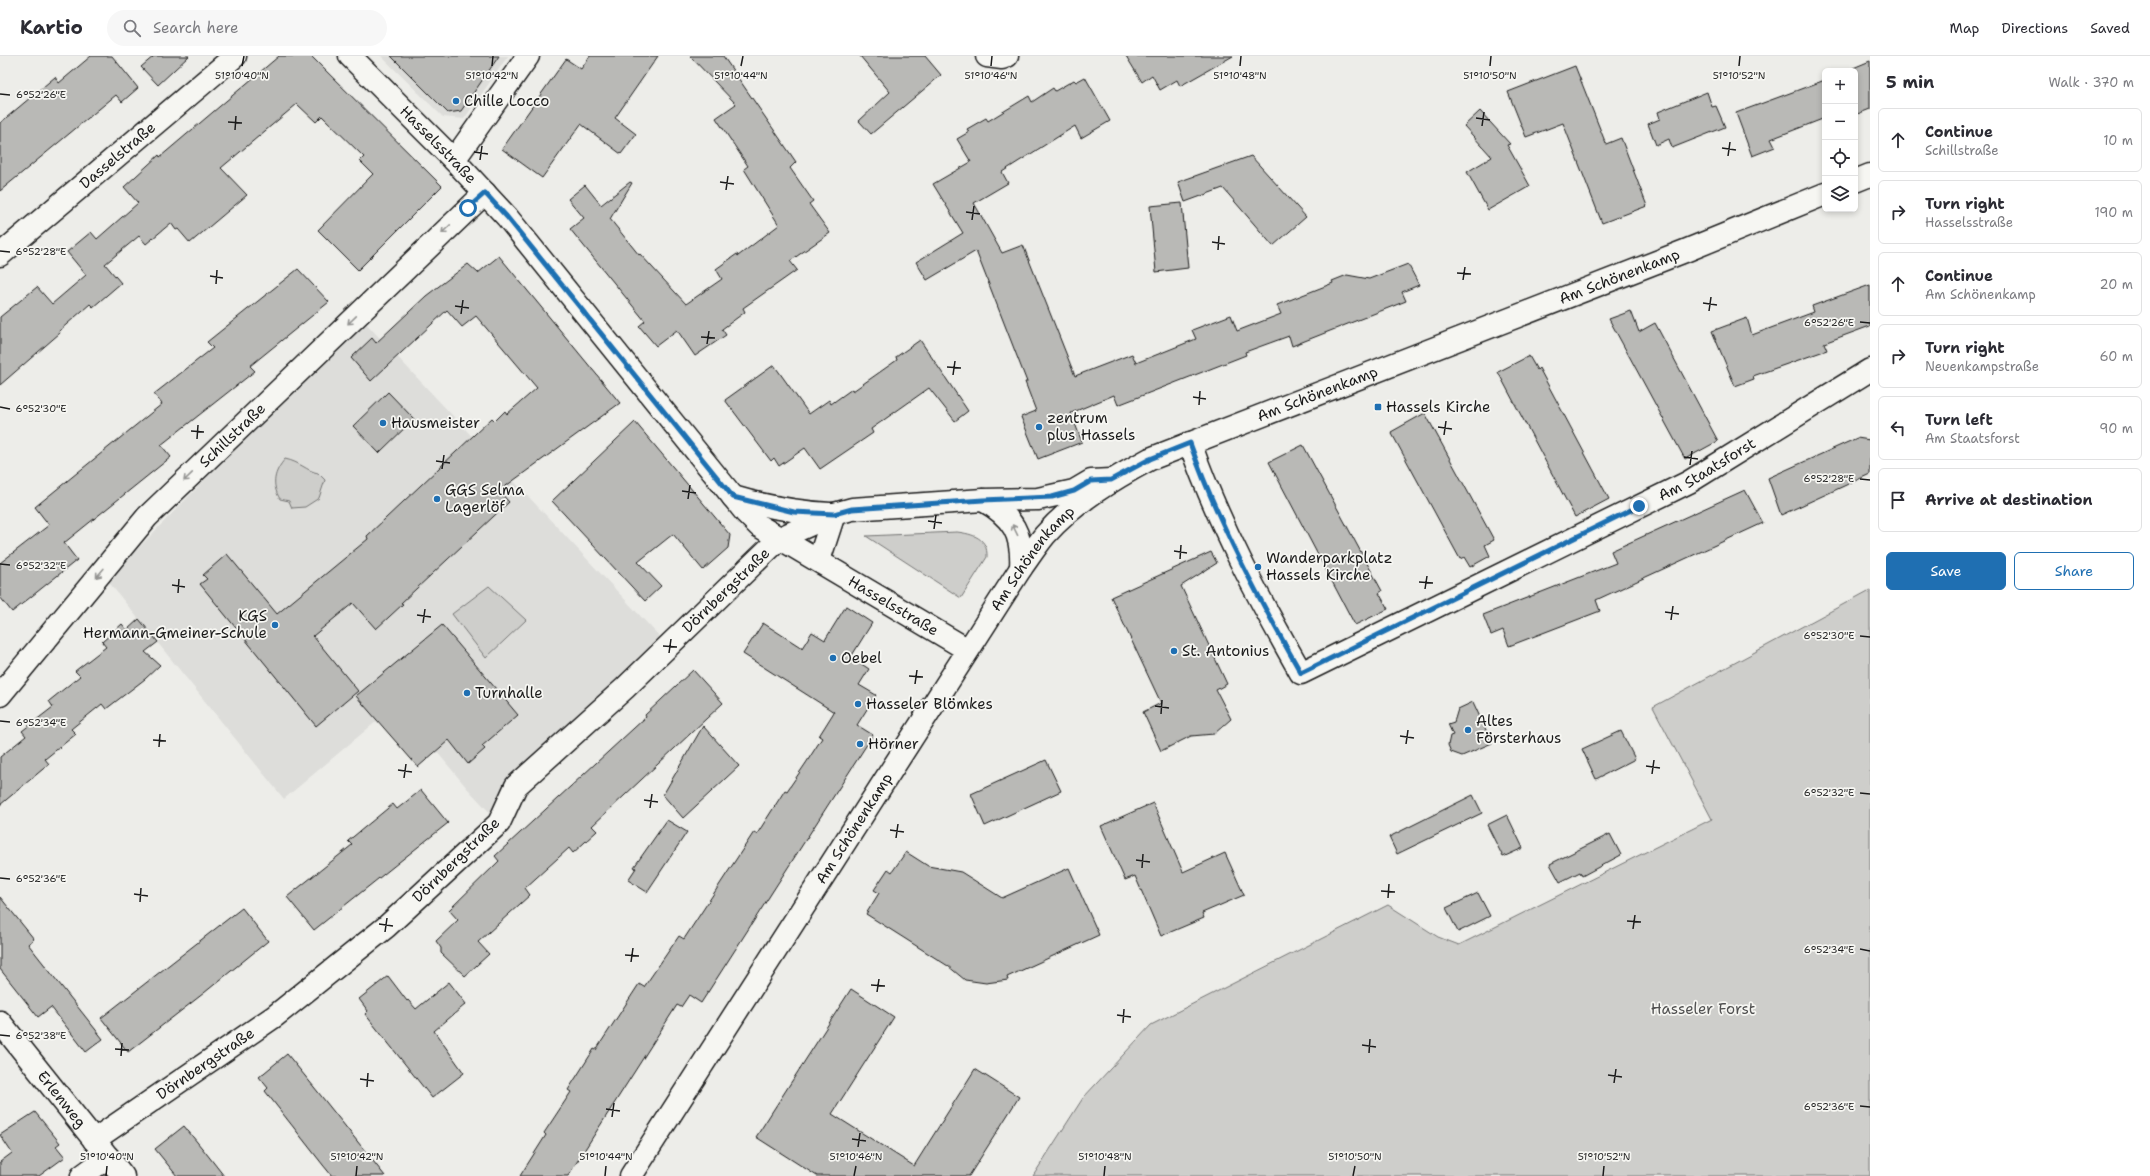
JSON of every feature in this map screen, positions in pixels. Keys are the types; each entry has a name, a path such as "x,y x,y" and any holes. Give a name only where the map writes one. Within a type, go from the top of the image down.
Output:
{"street":[{"name":"Dasselstraße","path":"0,256 235,56"},
{"name":"Hasselsstraße","path":"350,56 454,160 512,223 733,497 759,526 819,560 968,650"},
{"path":"454,160 528,56"},
{"path":"987,56 1002,58 1007,56"},
{"path":"1858,180 1870,175"},
{"name":"Schillstraße","path":"0,695 147,516 485,193"},
{"name":"Am Schönenkamp","path":"631,1176 1021,568 1045,536 1057,523 1111,480 1150,459 1686,251 1822,195"},
{"name":"Am Staatsforst","path":"1190,443 1200,472 1263,606 1301,673 1689,482 1870,370"},
{"path":"780,538 834,514 852,509 1052,497 1074,491 1091,481 1111,480"},
{"path":"733,497 794,512 834,514"},
{"path":"983,500 1006,515 1014,526 1022,548 1021,568"},
{"path":"819,560 834,514"},
{"name":"Dörnbergstraße","path":"82,1176 101,1149 275,1016 386,928 499,822 516,786 624,688 780,538"},
{"name":"Erlenweg","path":"0,1022 123,1176"}],"shaded area":[{"path":"381,56 508,56 464,119 443,117"},
{"path":"362,319 661,638 494,817 467,788 397,704 284,799 107,580"}],"green space":[{"path":"285,459 318,473 325,480 319,498 305,507 292,508 289,501 280,499 277,494 275,488 276,473"},
{"path":"957,532 969,534 978,538 985,545 987,551 987,557 961,598 866,536"},
{"path":"489,586 526,620 486,658 452,614"},
{"name":"Hasseler Forst","path":"1870,590 1870,1176 1033,1176 1083,1098 1151,1025 1388,905 1438,937 1459,945 1712,819 1653,707"}],"building":[{"path":"91,56 112,56 138,88 122,102 116,95 0,191 0,123 55,77 59,83"},
{"path":"154,56 189,56 158,85 141,67"},
{"path":"279,56 311,56 442,186 358,270 318,230 373,174 360,161 364,157 322,116 316,122 297,104 221,168 247,195 190,243 171,223 146,244 139,236 105,264 121,283 93,307 90,304 59,331 60,333 0,385 0,317 37,287 52,304 86,275 67,252 91,232 97,239 138,203 124,187 159,155 160,157"},
{"path":"391,56 499,56 461,111 448,113"},
{"path":"590,56 658,56 615,118 636,134 621,154 581,124 542,178 502,149 566,59 581,69"},
{"path":"690,56 723,56 796,162 790,168 813,201 809,204 830,233 790,261 797,270 743,308 745,312 722,329 726,335 695,356 677,330 656,346 639,326 645,321 570,229 584,218 568,199 585,185 601,205 630,182 632,183 610,219 639,255 640,254 686,304 722,279 716,269 737,254 738,256 779,225 744,169 748,166 716,118 736,104"},
{"path":"860,56 925,56 941,75 871,134 859,121 890,92"},
{"path":"1126,56 1233,56 1180,86 1177,80 1160,90 1152,75 1142,82"},
{"path":"1870,61 1870,109 1858,114 1858,68 1853,68"},
{"path":"1575,66 1606,144 1621,138 1647,206 1602,223 1563,123 1526,137 1508,92"},
{"path":"1085,77 1110,121 1081,138 1075,126 1002,172 1008,183 974,203 1002,253 1023,245 1075,376 1132,354 1136,363 1196,339 1192,330 1231,315 1237,331 1281,314 1277,305 1333,283 1332,281 1347,275 1369,279 1408,264 1419,285 1402,292 1406,301 1292,346 1289,336 1245,352 1246,355 1118,405 1114,395 1071,413 1082,442 1038,459 1021,417 1036,411 1025,382 1027,382 976,251 927,280 916,262 963,233 933,184 971,162 957,139 969,132 967,129 986,118 988,121 1029,96 1032,102 1053,88 1055,91 1074,80 1076,82"},
{"path":"1822,81 1822,119 1771,139 1775,147 1752,156 1736,113"},
{"path":"1707,92 1712,107 1716,106 1725,127 1672,148 1669,139 1656,145 1648,124 1660,119 1658,112"},
{"path":"1480,111 1510,144 1507,145 1530,186 1488,210 1467,172 1492,157 1464,126"},
{"path":"1251,156 1306,217 1273,246 1223,188 1185,202 1178,182"},
{"path":"1182,203 1188,268 1156,272 1150,206"},
{"path":"499,256 620,403 499,491 509,502 401,603 403,604 376,629 353,603 313,636 358,691 316,726 200,584 207,579 203,575 227,554 277,614 368,539 367,536 492,418 495,421 505,411 507,414 537,388 476,316 462,327 447,310 371,381 351,358 372,338 376,343 426,296 468,264 478,273"},
{"path":"298,269 329,302 250,366 255,371 161,445 171,457 64,543 77,560 12,612 0,597 0,563 49,525 35,507 162,404 154,394 213,348 207,342"},
{"path":"1870,285 1870,326 1824,343 1827,350 1753,376 1754,379 1735,386 1712,331 1747,318 1752,335 1814,312 1812,306"},
{"path":"1631,311 1639,332 1655,323 1718,441 1685,459 1609,319"},
{"path":"920,340 968,411 955,421 929,388 871,429 873,433 820,469 805,448 779,466 774,458 771,461 725,400 774,365 809,414 829,400 831,404 852,389 853,391 897,360 896,357"},
{"path":"1529,356 1537,370 1539,368 1609,499 1575,517 1498,372"},
{"name":"Hausmeister","path":"388,392 414,419 379,453 353,426"},
{"path":"1425,413 1494,540 1485,545 1490,556 1470,567 1464,557 1460,559 1391,432"},
{"path":"635,422 730,535 728,548 703,570 673,534 638,562 661,586 645,601 552,501"},
{"path":"1857,438 1870,440 1870,474 1781,515 1768,478"},
{"path":"1303,445 1382,591 1379,593 1388,609 1355,625 1269,462"},
{"path":"1745,490 1763,523 1596,600 1600,611 1509,646 1503,630 1491,635 1483,615 1616,563 1611,551"},
{"name":"St. Antonius","path":"1211,552 1217,563 1181,586 1227,684 1216,690 1231,719 1214,734 1191,736 1161,751 1143,712 1161,703 1111,597"},
{"path":"846,606 872,623 851,657 869,669 859,685 876,695 857,725 873,735 701,1003 689,995 681,1007 677,1005 568,1176 520,1176 546,1135 544,1133 571,1092 568,1090 594,1049 596,1050 639,984 644,987 679,936 684,939 754,832 757,834 785,790 787,791 806,763 822,738 819,736 834,712 743,654 763,623 802,648 812,632 825,640"},
{"path":"139,619 158,642 145,652 160,665 145,679 106,709 102,704 71,729 76,734 45,759 49,764 0,805 0,757 26,736 22,731 53,707 49,701 80,676 75,671 106,647 102,642 122,624 127,630"},
{"path":"442,625 518,715 482,746 485,749 468,764 449,740 418,767 356,696"},
{"path":"693,670 723,703 592,826 597,831 573,853 569,848 525,888 530,895 478,942 489,954 465,976 441,953 441,948 436,941 458,920 449,910 499,861 495,856 646,717 645,715"},
{"name":"Altes Försterhaus","path":"1473,702 1492,743 1462,756 1451,752 1448,745 1450,736 1453,735 1448,724 1454,722 1458,709"},
{"path":"703,726 739,766 683,818 663,795"},
{"path":"1621,731 1635,759 1596,779 1582,749"},
{"path":"1046,760 1061,791 985,826 971,794"},
{"path":"421,790 448,823 314,930 287,897 352,845 348,841 393,804 397,809"},
{"path":"1473,795 1482,813 1397,854 1389,837"},
{"path":"1153,803 1183,872 1225,853 1244,895 1202,913 1204,918 1161,936 1135,876 1125,880 1101,826"},
{"path":"1507,815 1523,848 1503,857 1487,825"},
{"path":"667,820 687,832 647,892 628,880 636,868 634,867"},
{"path":"1610,834 1621,855 1582,876 1580,872 1560,882 1550,864"},
{"path":"906,852 928,866 961,872 1002,898 1069,868 1099,935 1007,977 1008,980 986,983 965,980 948,966 866,914 879,893 874,890 888,869 892,872"},
{"path":"1478,893 1490,916 1458,932 1446,908"},
{"path":"0,897 34,939 28,944 103,1039 86,1052 51,1007 38,1017 0,969"},
{"path":"242,908 268,941 128,1052 101,1018"},
{"path":"388,976 407,1001 408,1000 416,1009 449,982 466,1004 434,1031 464,1073 432,1098 365,1014 368,1011 359,999"},
{"path":"851,989 894,1017 832,1114 914,1166 975,1069 1019,1097 969,1176 817,1176 756,1137"},
{"path":"287,1054 385,1176 332,1176 323,1165 265,1091 268,1088 259,1077"},
{"path":"35,1112 60,1143 56,1146 65,1157 39,1176 0,1176 0,1162 12,1153 0,1135"},
{"path":"184,1126 224,1176 177,1176 155,1149"}],"place":[{"name":"Chille Locco","path":"456,101"},
{"name":"Hassels Kirche","path":"1378,407"},
{"name":"Hausmeister","path":"383,423"},
{"name":"zentrum plus Hassels","path":"1039,427"},
{"name":"GGS Selma Lagerlöf","path":"437,499"},
{"name":"Wanderparkplatz Hassels Kirche","path":"1258,567"},
{"name":"KGS Hermann-Gmeiner-Schule","path":"275,625"},
{"name":"St. Antonius","path":"1174,651"},
{"name":"Oebel","path":"833,658"},
{"name":"Turnhalle","path":"467,693"},
{"name":"Hasseler Blömkes","path":"858,704"},
{"name":"Altes Försterhaus","path":"1468,730"},
{"name":"Hörner","path":"860,744"}],"route":[{"path":"468,208 485,193 507,217 733,497 762,506 794,512 834,514 852,509 983,500 1038,499 1074,491 1091,481 1111,480 1150,459 1190,443 1200,472 1263,606 1301,673 1639,506"}]}
